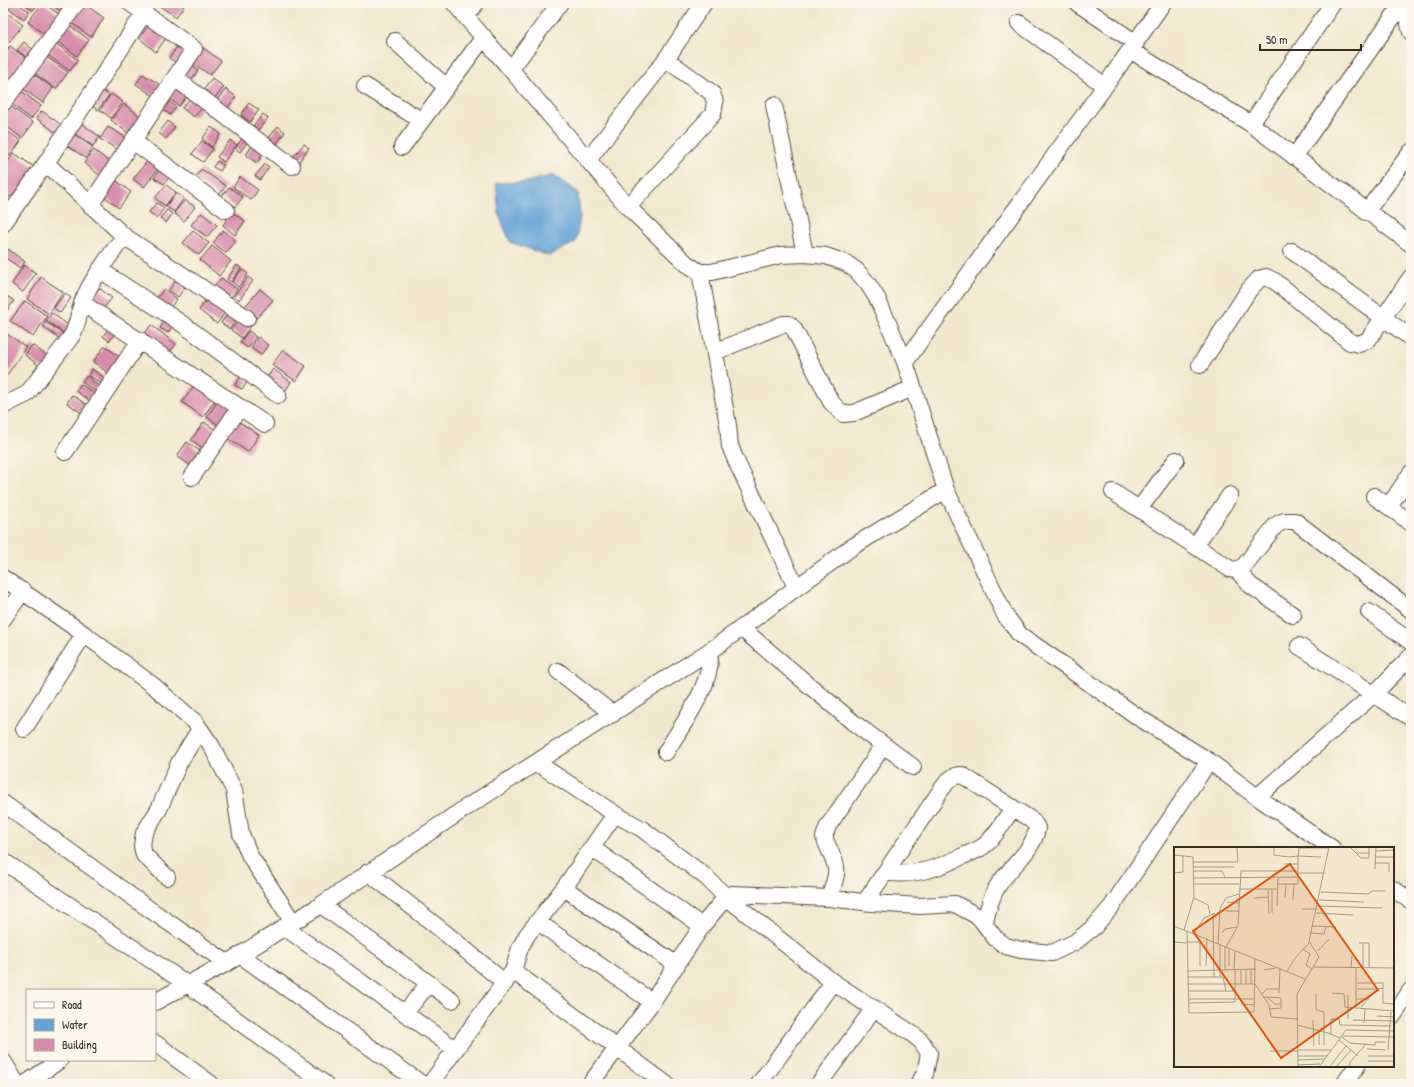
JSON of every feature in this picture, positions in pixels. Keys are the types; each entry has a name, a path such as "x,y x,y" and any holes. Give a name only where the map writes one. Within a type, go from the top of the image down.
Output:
{"street":[{"path":"3,103 77,3"},
{"path":"90,205 194,49 130,3"},
{"path":"454,3 628,207 687,264 700,272 712,272 782,255 805,254 826,256 846,263 857,271 877,298 905,362 946,490 1005,615 1020,635 1129,710 1209,762 1331,847"},
{"path":"466,16 476,3"},
{"path":"511,69 560,3"},
{"path":"588,160 666,58 704,3"},
{"path":"1077,3 1097,8 1133,46 1250,124 1366,212 1411,244"},
{"path":"905,362 1164,3"},
{"path":"1250,124 1333,3"},
{"path":"1294,156 1403,3"},
{"path":"1403,3 1411,32"},
{"path":"3,224 46,163 144,13"},
{"path":"1019,23 1105,86"},
{"path":"402,147 484,37"},
{"path":"395,41 446,87"},
{"path":"628,207 714,114 716,102 712,93 666,58"},
{"path":"175,78 292,166"},
{"path":"365,86 421,120"},
{"path":"774,105 805,254"},
{"path":"133,141 226,210"},
{"path":"1366,212 1411,152"},
{"path":"46,163 124,236 247,318"},
{"path":"3,406 27,394 76,330 82,302 100,270 124,236"},
{"path":"1292,252 1411,338"},
{"path":"100,270 184,324 278,395"},
{"path":"700,272 728,425 730,446 796,587"},
{"path":"1200,365 1249,290 1259,279 1266,277 1276,282 1350,342 1359,344 1368,340 1411,277"},
{"path":"82,302 265,424"},
{"path":"715,352 783,324 789,324 794,329 831,402 843,414 854,412 913,388"},
{"path":"65,452 140,340"},
{"path":"192,477 240,407"},
{"path":"1140,509 1176,460"},
{"path":"1389,506 1411,473"},
{"path":"156,1001 233,959 321,905 368,872 710,651 852,547 946,490"},
{"path":"1113,492 1230,569 1237,570 1244,566 1276,525 1284,521 1295,521 1411,610"},
{"path":"1195,546 1230,495"},
{"path":"1374,496 1411,523"},
{"path":"1237,570 1250,586 1293,615"},
{"path":"3,578 84,634 155,687 186,713 200,730 223,766 234,790 240,834 250,856 289,924 405,1013 455,1049"},
{"path":"3,619 23,591"},
{"path":"1257,797 1375,693 1411,654 1369,612"},
{"path":"741,628 883,746 913,767"},
{"path":"24,729 84,634"},
{"path":"1299,646 1375,693 1411,718"},
{"path":"666,752 706,681 712,660 710,651"},
{"path":"558,671 613,714"},
{"path":"167,877 144,855 142,846 144,833 159,808 179,763 200,730"},
{"path":"829,898 837,876 836,862 824,837 828,826 883,746"},
{"path":"590,1084 652,1002 702,926 726,897 744,893 829,898 920,906 955,904 970,911 985,922 995,938 1006,946 1021,950 1052,952 1075,942 1094,927 1112,906 1209,762"},
{"path":"537,763 615,814 642,829 706,877 726,897 833,982 874,1008 921,1041 930,1053 925,1074 918,1084"},
{"path":"865,902 941,790 951,778 956,775 962,775 1033,821 1037,828 1036,836 999,884 991,900 985,922"},
{"path":"3,803 117,886 233,959 422,1084"},
{"path":"886,872 898,874 926,871 944,866 977,850 992,838 1013,808"},
{"path":"430,1084 509,977 520,948 615,814"},
{"path":"592,848 702,926"},
{"path":"3,861 187,984 325,1084"},
{"path":"368,872 444,932 616,1048 666,1084"},
{"path":"564,888 677,965"},
{"path":"1394,890 1411,901"},
{"path":"321,905 452,1000"},
{"path":"538,922 652,1002"},
{"path":"759,1084 833,982"},
{"path":"405,1013 429,983"},
{"path":"1394,1015 1411,990"},
{"path":"819,1084 874,1008"},
{"path":"156,1044 211,1084"},
{"path":"3,1061 17,1084"},
{"path":"26,1084 59,1061"},
{"path":"1344,1084 1356,1067"}],"water":[{"path":"553,175 578,192 580,217 576,242 549,256 510,242 499,215 496,183 526,182"}],"building":[{"path":"11,3 16,3 29,11 24,19 8,8"},
{"path":"23,3 39,3 33,10"},
{"path":"43,3 60,15 45,35 28,22"},
{"path":"50,3 70,3 63,13"},
{"path":"83,3 104,18 91,37 69,21"},
{"path":"155,3 186,3 176,17"},
{"path":"4,11 23,25 9,42 3,38"},
{"path":"68,24 89,40 77,56 56,40"},
{"path":"149,25 166,38 156,52 139,38"},
{"path":"24,42 37,53 31,61 17,50"},
{"path":"54,42 78,60 70,71 46,54"},
{"path":"3,43 8,47 3,53"},
{"path":"180,43 191,51 181,66 169,58"},
{"path":"10,46 29,60 7,92 3,89 3,56"},
{"path":"202,47 221,61 210,75 191,62"},
{"path":"45,56 68,72 56,89 33,72"},
{"path":"191,64 198,70 190,82 182,76"},
{"path":"32,73 53,88 43,103 22,88"},
{"path":"143,74 162,86 155,97 136,84"},
{"path":"212,78 224,87 214,99 203,91"},
{"path":"176,88 187,96 179,106 168,98"},
{"path":"226,89 236,97 227,109 216,101"},
{"path":"20,90 41,106 31,119 10,103"},
{"path":"102,90 109,95 98,110 91,105"},
{"path":"111,94 123,102 111,118 100,110"},
{"path":"193,95 205,104 194,117 182,108"},
{"path":"167,100 176,107 170,115 161,108"},
{"path":"249,103 259,110 250,122 241,115"},
{"path":"124,104 144,119 132,136 111,120"},
{"path":"9,105 33,123 22,138 3,124 3,114"},
{"path":"42,111 63,126 58,134 36,118"},
{"path":"263,114 268,118 258,130 253,126"},
{"path":"168,121 175,127 166,139 159,133"},
{"path":"81,123 100,137 93,146 74,133"},
{"path":"278,126 285,132 276,145 268,139"},
{"path":"108,127 127,138 120,151 100,139"},
{"path":"211,127 221,134 212,147 202,139"},
{"path":"3,128 21,141 10,156 3,151"},
{"path":"73,134 93,147 86,158 66,145"},
{"path":"244,136 249,140 240,152 235,148"},
{"path":"230,140 237,145 224,162 217,157"},
{"path":"202,141 213,149 203,162 192,154"},
{"path":"255,141 267,149 257,163 246,155"},
{"path":"304,144 309,148 298,163 292,158"},
{"path":"94,150 112,164 102,177 84,163"},
{"path":"14,153 37,169 15,200 3,192 3,169"},
{"path":"148,160 159,168 144,187 133,179"},
{"path":"217,161 224,165 220,171 213,167"},
{"path":"265,164 269,167 260,180 255,176"},
{"path":"162,167 172,174 164,184 154,178"},
{"path":"201,169 226,186 218,196 194,179"},
{"path":"240,177 258,190 251,200 233,187"},
{"path":"113,178 131,192 119,208 101,194"},
{"path":"166,185 176,192 165,206 155,198"},
{"path":"229,187 243,197 235,207 221,197"},
{"path":"176,193 184,198 174,212 166,206"},
{"path":"185,200 195,207 184,221 174,213"},
{"path":"157,203 164,208 157,218 149,212"},
{"path":"167,210 172,214 166,223 160,218"},
{"path":"232,212 245,221 235,235 223,225"},
{"path":"201,213 217,225 207,237 191,225"},
{"path":"223,230 236,241 226,253 213,243"},
{"path":"193,231 209,243 199,255 183,243"},
{"path":"212,246 231,261 219,276 200,260"},
{"path":"8,249 25,262 20,268 3,256"},
{"path":"24,265 36,273 23,292 12,284"},
{"path":"237,265 241,268 231,282 227,279"},
{"path":"242,269 248,274 238,287 232,282"},
{"path":"41,277 63,292 49,314 27,299"},
{"path":"248,277 253,281 239,300 234,296"},
{"path":"221,278 237,289 228,302 212,290"},
{"path":"176,280 185,287 178,297 169,290"},
{"path":"99,288 112,298 101,312 89,302"},
{"path":"164,289 177,299 169,309 156,299"},
{"path":"260,289 273,300 254,321 242,310"},
{"path":"3,293 14,301 3,316"},
{"path":"65,293 71,298 60,313 54,308"},
{"path":"208,298 226,311 217,324 199,310"},
{"path":"25,301 47,316 33,337 10,321"},
{"path":"231,309 239,315 230,329 221,323"},
{"path":"52,313 72,328 66,335 46,320"},
{"path":"240,318 251,326 242,338 231,330"},
{"path":"166,319 174,324 168,333 160,328"},
{"path":"3,320 7,323 3,328"},
{"path":"46,322 67,337 63,342 43,326"},
{"path":"111,325 118,330 109,341 103,336"},
{"path":"151,325 176,344 167,356 142,337"},
{"path":"249,331 256,337 248,348 240,342"},
{"path":"4,332 26,347 7,375 3,372"},
{"path":"258,337 268,345 261,355 251,348"},
{"path":"32,345 53,360 45,370 25,355"},
{"path":"105,346 124,360 112,376 93,362"},
{"path":"283,350 306,366 296,381 272,365"},
{"path":"92,369 108,380 104,385 88,375"},
{"path":"273,369 291,382 284,393 265,380"},
{"path":"87,376 101,388 97,393 82,382"},
{"path":"241,376 248,381 242,389 235,385"},
{"path":"198,380 219,395 203,417 182,402"},
{"path":"81,384 99,397 94,404 76,391"},
{"path":"72,395 92,408 86,416 67,403"},
{"path":"219,399 234,408 221,427 207,417"},
{"path":"238,421 259,435 248,452 227,438"},
{"path":"204,422 218,432 206,450 191,440"},
{"path":"187,442 204,454 194,468 177,456"}]}
